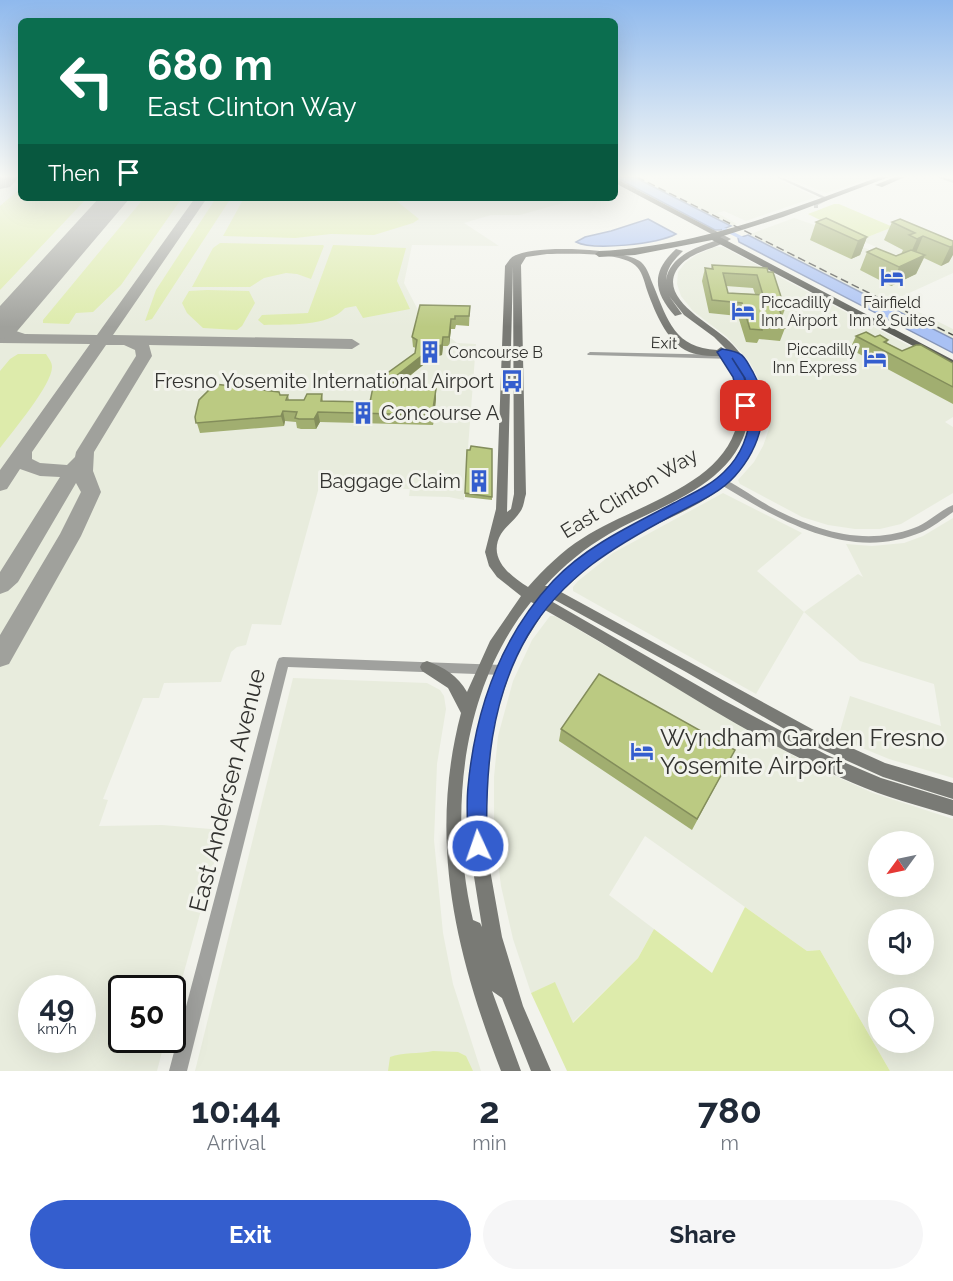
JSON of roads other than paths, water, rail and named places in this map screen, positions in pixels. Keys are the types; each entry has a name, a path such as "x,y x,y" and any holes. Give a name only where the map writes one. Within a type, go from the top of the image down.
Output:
{"main road":[{"path":"709,227 727,235 826,297 953,364"},
{"path":"711,227 953,358"},
{"path":"727,235 748,227"},
{"path":"496,532 516,510 520,494 509,266 520,256 542,253 651,252 752,227"},
{"name":"East Clinton Way","path":"541,1071 508,990 491,934 482,889 476,820 476,789 484,730 503,670 524,629 548,597 574,570 605,546 722,481 743,458 753,438 757,420 755,390 748,372 675,311 666,301 660,283 663,269 673,256 684,248 727,235"},
{"name":"East Clinton Way","path":"511,1071 492,1023 471,955 456,865 456,784 468,711 484,669 507,623 534,589 563,560 596,536 708,475 729,454 742,430 746,412 739,377 719,338 683,309 675,298 670,283 672,269 683,257 727,235"},
{"path":"599,254 626,257 639,264 659,310 688,357"},
{"path":"826,297 899,329"},
{"path":"673,333 683,345 693,350 729,355"},
{"path":"513,342 502,509 491,556 496,568 506,579 534,589 784,732 859,778 953,808"},
{"path":"722,481 719,476 721,471 743,442 742,430"},
{"path":"427,667 453,680 461,691 468,711"},
{"path":"784,732 928,785 953,791"},
{"path":"456,865 483,963 488,975 498,986 508,990"}],"street":[{"name":"Exit","path":"590,354 688,357 729,355"},
{"path":"722,481 797,525 852,539 877,539 907,534 953,508"},
{"name":"East Andersen Avenue","path":"178,1071 283,662 503,670"}],"water":[{"path":"623,227 663,227 676,234 655,241 626,245 597,246 576,242 585,237"},
{"path":"709,227 729,227 721,230"},
{"path":"748,235 953,339 953,353 739,242 738,238"}],"waterway":[{"path":"724,229 750,242"}],"railway":[{"path":"737,227 953,335"}],"place":[{"name":"Fairfield Inn & Suites","path":"892,277"},
{"name":"Piccadilly Inn Airport","path":"743,311"},
{"name":"Concourse B","path":"430,352"},
{"name":"Piccadilly Inn Express","path":"875,358"},
{"name":"Fresno Yosemite International Airport","path":"512,381"},
{"name":"Concourse A","path":"363,413"},
{"name":"Baggage Claim","path":"479,481"},
{"name":"Wyndham Garden Fresno Yosemite Airport","path":"642,751"}]}
